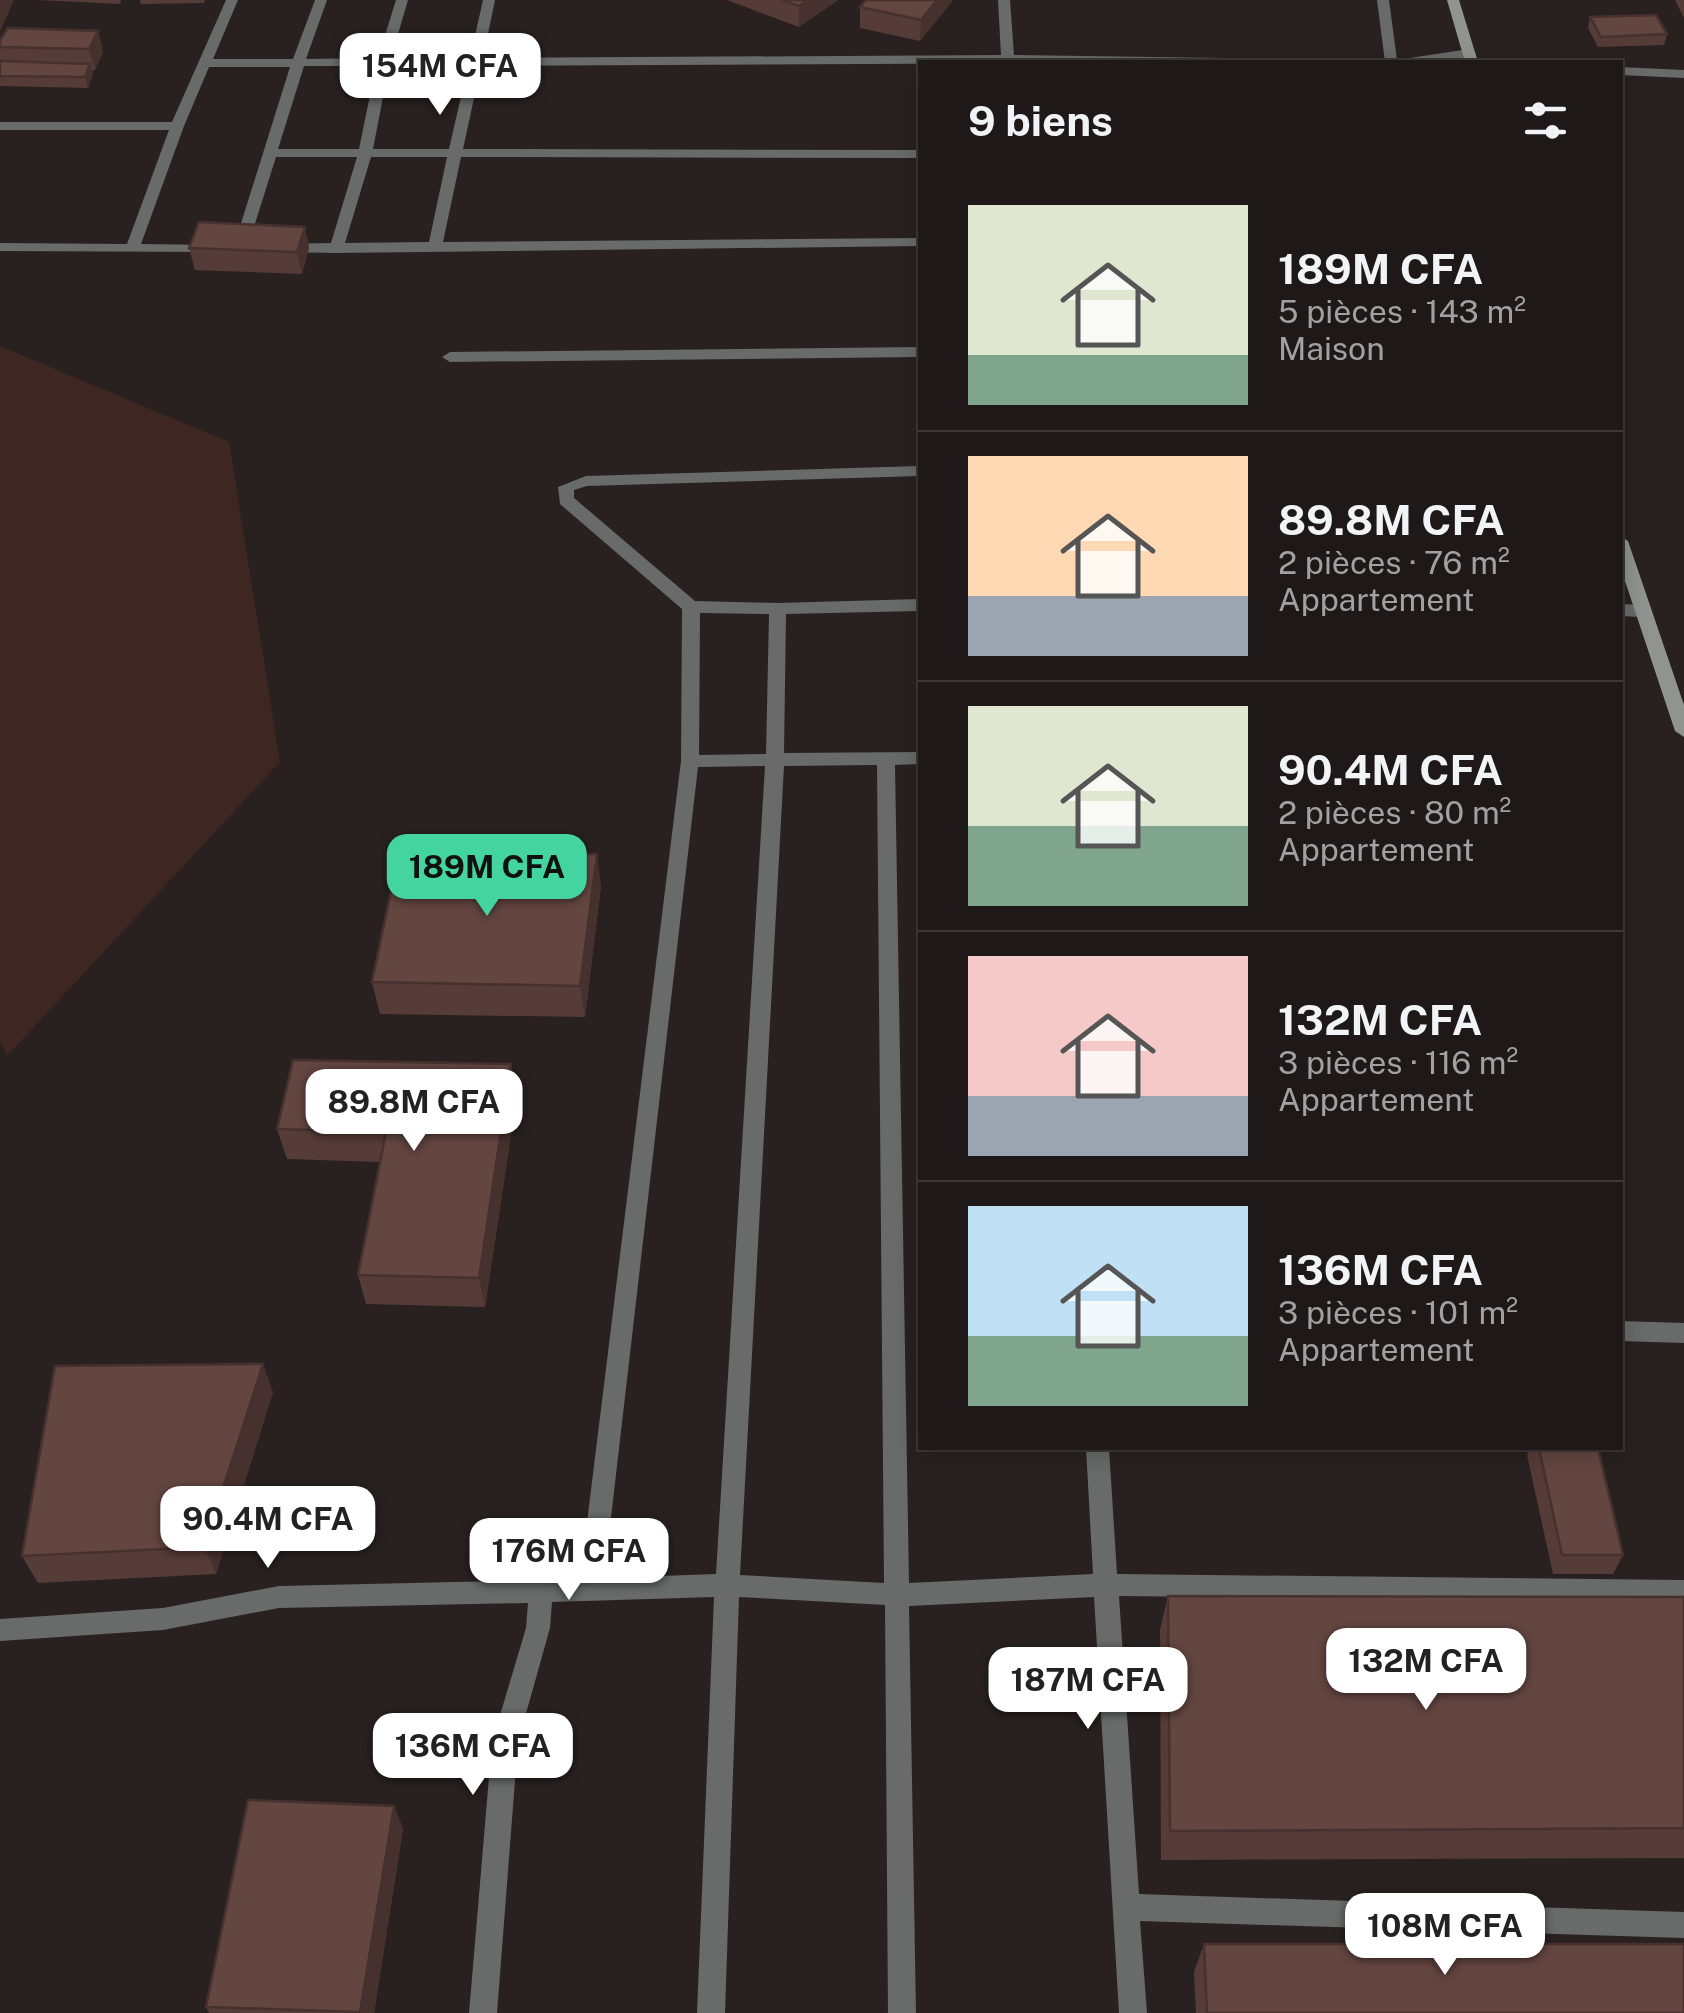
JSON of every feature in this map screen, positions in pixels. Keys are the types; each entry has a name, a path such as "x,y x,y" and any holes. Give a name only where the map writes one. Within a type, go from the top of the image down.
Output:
{"main road":[{"path":"1454,0 1470,58"},
{"path":"1623,550 1684,731"}],"street":[{"path":"132,248 177,126 232,0"},
{"path":"240,248 272,153 296,63 321,0"},
{"path":"336,249 366,151 383,62 402,0"},
{"path":"435,246 489,0"},
{"path":"1004,0 1007,60"},
{"path":"1384,0 1391,60"},
{"path":"1436,60 1470,58"},
{"path":"207,63 918,61"},
{"path":"1623,71 1684,74"},
{"path":"0,126 177,126"},
{"path":"272,153 918,154"},
{"path":"0,248 336,249 918,242"},
{"path":"450,357 918,352"},
{"path":"918,471 586,481 566,487 566,500 691,607 918,605"},
{"path":"591,1590 690,760 691,607"},
{"path":"711,2013 726,1585 776,759 778,609"},
{"path":"1623,610 1642,610"},
{"path":"690,760 918,758"},
{"path":"886,759 902,2013"},
{"path":"1623,1331 1684,1333"},
{"path":"1097,1450 1133,2013"},
{"path":"0,1630 163,1619 279,1597 726,1585 898,1595 1106,1585 1684,1591"},
{"path":"483,2013 505,1742 538,1628 540,1592"},
{"path":"1127,1908 1684,1925"}],"shaded area":[{"path":"0,346 229,442 280,762 7,1056 0,1041"}],"building":[{"path":"782,0 807,0 799,6"},
{"path":"866,0 937,0 921,20 860,7"},
{"path":"1656,15 1667,34 1601,37 1590,17"},
{"path":"8,28 98,31 89,49 0,47"},
{"path":"0,61 90,64 85,77 0,76"},
{"path":"199,222 305,227 297,252 189,248"},
{"path":"399,852 597,854 580,986 372,982"},
{"path":"293,1060 511,1064 479,1278 358,1275 386,1132 277,1129"},
{"path":"263,1364 204,1547 22,1556 55,1366"},
{"path":"1539,1450 1598,1450 1623,1555 1562,1555"},
{"path":"1168,1596 1684,1597 1684,1828 1170,1831"},
{"path":"248,1800 394,1806 360,2012 206,2007"},
{"path":"1204,1944 1684,1944 1684,2013 1207,2013"}]}
